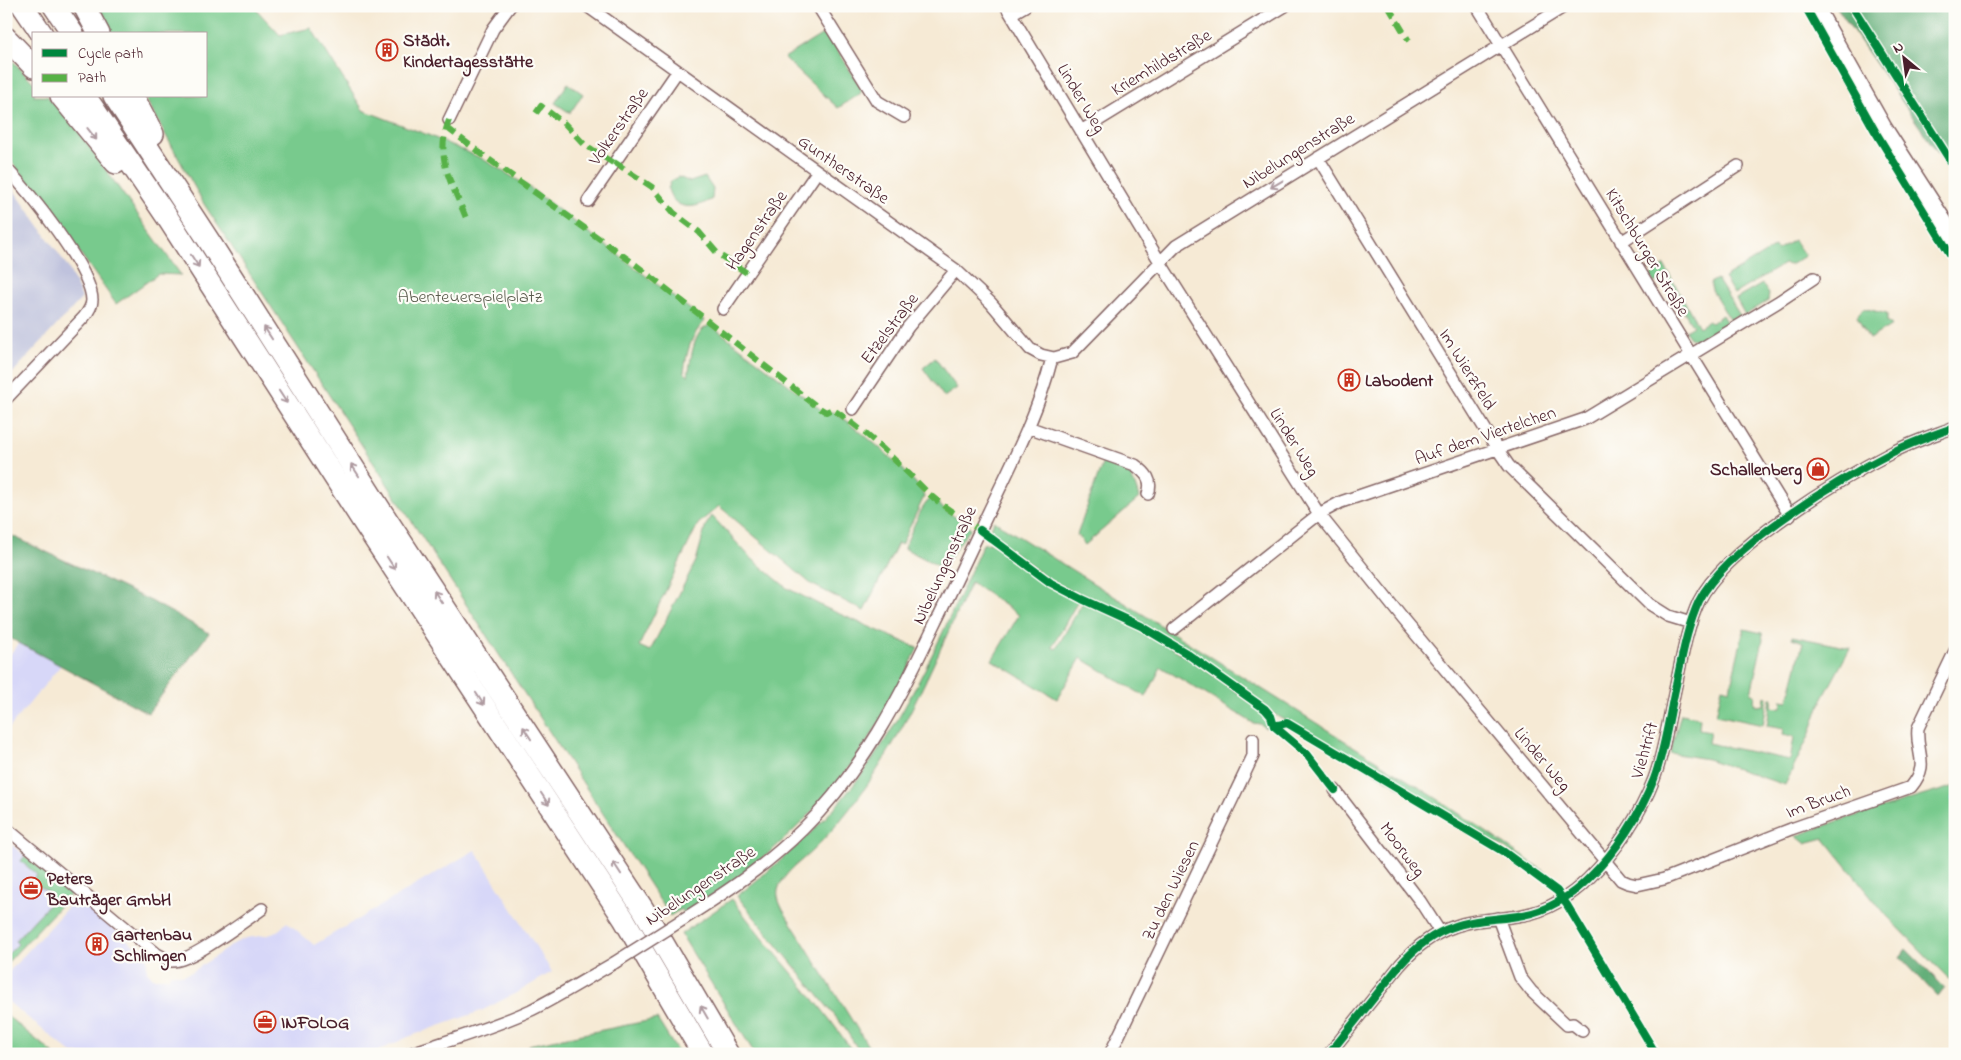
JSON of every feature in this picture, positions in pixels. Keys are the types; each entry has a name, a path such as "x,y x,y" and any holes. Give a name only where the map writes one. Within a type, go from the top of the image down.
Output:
{"highway":[{"path":"23,6 41,32"},
{"path":"54,6 71,32"},
{"path":"84,6 98,32"},
{"path":"6,38 32,65"},
{"path":"63,98 101,146 169,220"},
{"path":"86,98 169,220 358,514 624,919 703,1054"},
{"path":"115,98 381,511 643,909 728,1054"},
{"path":"134,98 209,241"}],"street":[{"path":"449,120 493,29 510,6"},
{"name":"Guntherstraße","path":"587,6 956,270 991,303 1030,349 1052,358"},
{"path":"818,6 877,101 904,117"},
{"path":"1008,10 1025,6"},
{"name":"Kriemhildstraße","path":"1080,130 1286,6"},
{"name":"Kitschburger Straße","path":"1476,6 1790,516"},
{"name":"Nibelungenstraße","path":"409,1054 500,1023 567,991 729,891 777,853 804,828 844,783 865,755 908,681 1039,403 1052,358 1072,353 1176,246 1564,6"},
{"path":"1815,6 1883,127 1955,239"},
{"name":"Linder Weg","path":"1008,10 1160,262 1319,514 1403,619 1604,861"},
{"name":"Volkerstraße","path":"588,201 677,72"},
{"name":"Im Wierzfeld","path":"1318,158 1498,450 1516,473 1649,604 1668,616 1691,623"},
{"path":"1621,242 1738,166"},
{"path":"6,168 11,181 34,200 77,261 87,280 92,301 90,310 84,317 6,399"},
{"name":"Hagenstraße","path":"724,308 817,172"},
{"name":"Etzelstraße","path":"852,409 908,327 956,270"},
{"name":"Auf dem Viertelchen","path":"1174,629 1319,514 1341,502 1498,450 1585,418 1691,356 1814,278"},
{"path":"1028,427 1136,465 1148,477 1151,483 1148,494"},
{"name":"Viehtrift","path":"1329,1054 1410,954 1429,938 1463,924 1523,915 1550,906 1582,885 1604,861 1629,828 1654,778 1662,753 1679,668 1691,623 1700,600 1717,575 1756,540 1843,480 1894,452 1955,427"},
{"name":"Im Bruch","path":"1604,861 1621,880 1637,885 1646,884 1690,870 1798,827 1911,787 1919,778 1922,769 1916,739 1918,728 1955,651"},
{"name":"Zu den Wiesen","path":"1110,1054 1253,756 1253,739"},
{"name":"Moorweg","path":"1335,790 1420,901 1440,932"},
{"path":"6,828 157,954 172,961 181,960 200,951 262,909"},
{"path":"1498,918 1520,977 1531,991 1567,1025 1573,1024 1582,1031"}],"shaded area":[{"path":"6,183 16,193 68,267 82,298 6,380"},
{"path":"19,643 61,665 6,732 6,659"},
{"path":"6,840 71,894 6,964"},
{"path":"475,850 552,972 481,1011 408,1037 371,1054 73,1054 6,1000 6,975 76,898 147,956 147,971 153,978 168,978 171,973 183,975 192,972 235,943 246,938 277,932 287,922 314,945"}],"green space":[{"name":"Abenteuerspielplatz","path":"94,6 253,6 280,35 311,28 363,110 481,158 526,185 703,319 704,322 695,333 688,351 684,372 688,376 696,339 705,328 711,325 828,415 832,411 853,426 911,477 920,489 924,497 901,545 898,543 864,611 811,584 719,506 698,524 639,646 650,651 696,561 706,525 712,516 750,557 787,588 826,608 918,648 883,717 847,770 794,830 732,882 684,913 681,909 670,916 204,204 145,98 208,98 208,32 108,32"},
{"path":"1836,6 1955,6 1955,178"},
{"path":"826,32 862,89 860,94 838,108 784,58"},
{"path":"6,54 32,81 32,98 49,98 73,124 181,275 158,274 116,304 44,202 6,155"},
{"path":"568,83 583,94 570,113 555,103"},
{"path":"679,177 690,182 705,177 713,189 712,199 693,206 680,205 675,202 668,189 671,181"},
{"path":"1794,240 1805,256 1790,265 1784,264 1734,294 1724,278 1775,247 1777,250"},
{"path":"1664,265 1699,327 1709,321 1711,323 1722,315 1728,325 1702,342 1690,338 1685,331 1693,326 1663,278 1654,283 1650,276"},
{"path":"1717,279 1741,317 1739,319 1737,316 1730,320 1712,290 1710,283"},
{"path":"1762,284 1769,294 1768,301 1745,315 1736,299"},
{"path":"1863,308 1887,314 1887,322 1892,325 1869,339 1857,317"},
{"path":"935,358 957,388 944,397 923,368"},
{"path":"1104,459 1119,465 1128,473 1139,498 1085,545 1077,535"},
{"path":"932,498 945,510 971,528 955,549 944,569 904,548 920,513"},
{"path":"994,521 1436,798 1564,883 1559,888 1537,870 1503,847 1277,716 1172,640 1049,580 989,533"},
{"path":"6,533 151,601 209,633 148,713 6,636"},
{"path":"990,543 1000,547 1047,583 1078,601 1052,647 1056,649 1083,602 1133,625 1180,653 1269,716 1270,720 1266,728 1260,724 1253,723 1161,667 1146,697 1081,658 1057,699 992,660 1019,615 971,582 916,701 867,786 831,831 790,870 778,892 778,898 783,910 873,1054 861,1054 844,1027 737,896 812,831 852,787 891,730 925,670 983,544"},
{"path":"1744,629 1762,633 1763,640 1751,693 1755,694 1754,703 1756,706 1764,705 1765,696 1768,697 1763,725 1716,715 1722,687 1730,689"},
{"path":"1792,636 1850,648 1820,704 1809,736 1785,785 1707,759 1670,753 1681,714 1700,718 1699,729 1710,731 1708,743 1790,760 1794,737 1783,734 1784,729 1767,726 1771,698 1773,698 1772,705 1774,708 1781,707 1781,700 1788,701 1803,642 1792,638"},
{"path":"1955,786 1955,985 1887,916 1824,838 1805,843 1796,836 1835,822"},
{"path":"25,856 71,894 6,964 6,956 18,944 15,941 53,900 47,894 48,892 32,881 37,875 21,861"},
{"path":"732,899 762,938 810,994 854,1054 755,1054 681,934"},
{"path":"1906,949 1945,988 1938,997 1900,957"},
{"path":"6,1015 54,1054 6,1054"},
{"path":"657,1019 679,1054 530,1054 528,1045"}],"marked path":[{"path":"1388,6 1409,41"},
{"path":"536,113 541,106 565,124 584,144 613,163"},
{"path":"449,120 443,147 444,159 466,218"},
{"path":"446,127 636,265 815,405 826,412 832,409 845,418 882,448 934,498 984,533"},
{"path":"614,162 652,187 674,213 699,232 718,254 747,273"}],"cycle path":[{"path":"1805,6 1875,131 1955,262"},
{"path":"1852,6 1955,168"},
{"path":"1329,1054 1400,965 1424,942 1445,930 1461,924 1523,915 1550,906 1566,897 1581,885 1608,857 1642,806 1658,768 1685,642 1699,601 1713,580 1733,559 1786,517 1844,479 1900,448 1955,427"},
{"path":"980,530 1051,583 1141,626 1186,653 1265,709 1271,716 1274,726 1287,723 1504,852 1557,891 1656,1054"},
{"path":"1274,726 1307,754 1335,790"}],"place":[{"name":"Städt. Kindertagesstätte","path":"387,50"},
{"name":"Labodent","path":"1349,380"},
{"name":"Schallenberg","path":"1818,469"},
{"name":"Peters Bauträger GmbH","path":"31,888"},
{"name":"Gartenbau Schlimgen","path":"97,944"},
{"name":"INFOLOG","path":"265,1022"}]}
